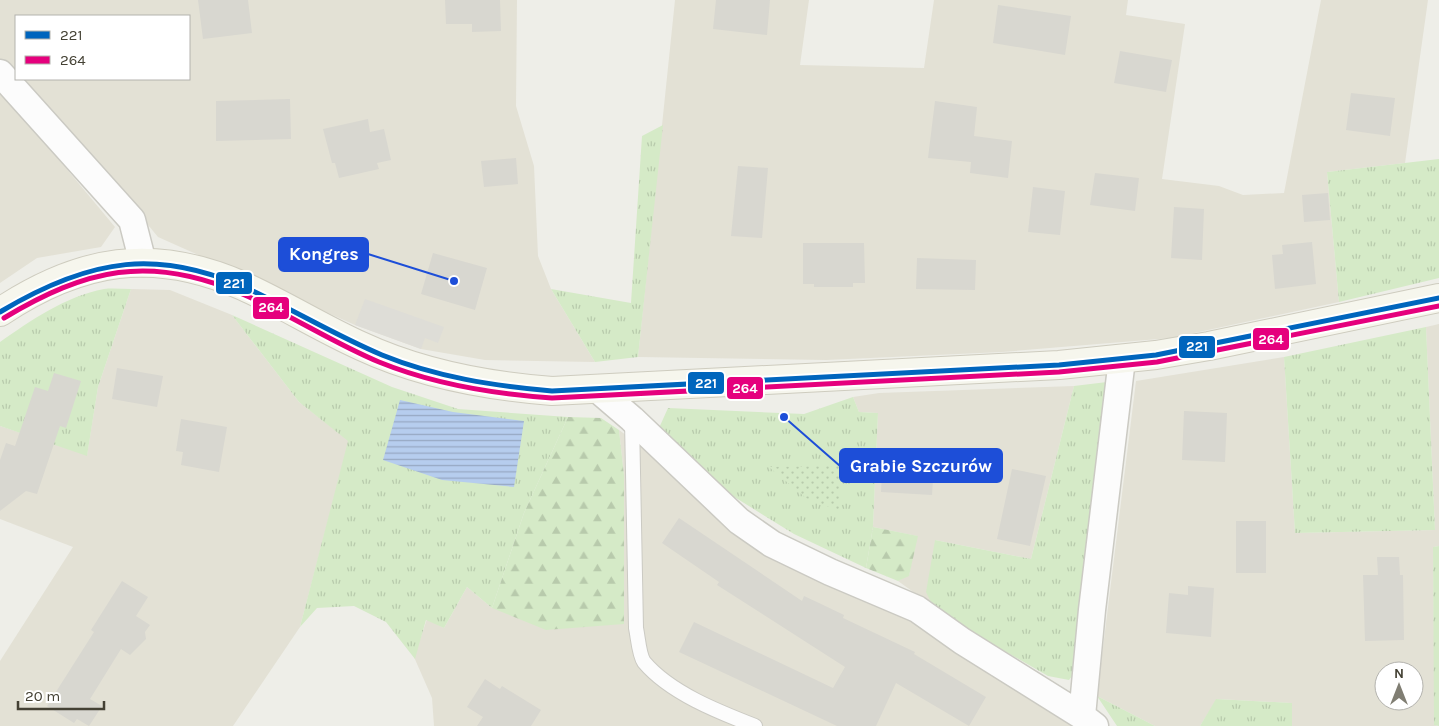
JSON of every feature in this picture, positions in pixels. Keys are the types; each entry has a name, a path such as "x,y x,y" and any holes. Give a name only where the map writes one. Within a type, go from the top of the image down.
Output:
{"street":[{"path":"0,72 132,220 143,263"},
{"path":"0,312 27,294 75,272 109,265 143,263 189,268 225,279 362,347 444,376 519,389 597,389 1059,365 1122,359 1209,346 1439,298"},
{"path":"1088,721 1092,610 1122,359"},
{"path":"597,389 632,419 740,521 772,544 917,609 1088,721"}],"lane":[{"path":"632,419 636,628 643,661 669,682 705,706 755,726"}],"shaded area":[{"path":"0,0 517,0 516,106 534,166 538,256 551,289 595,362 485,360 421,349 355,325 158,237 107,175 17,80 190,80 190,15 15,15 15,78 0,62"},
{"path":"675,0 809,0 800,65 924,68 934,0 1128,0 1126,15 1185,24 1162,179 1219,186 1243,195 1284,193 1321,0 1428,0 1405,163 1327,172 1339,302 1171,338 1002,352 826,360 638,357"},
{"path":"0,89 115,227 101,247 37,258 0,283"},
{"path":"131,289 170,290 232,315 299,402 349,441 300,627 233,726 0,726 0,661 73,547 0,519 0,426 87,455 98,387"},
{"path":"365,299 444,327 438,343 425,338 421,349 355,325"},
{"path":"1439,324 1439,546 1433,547 1435,725 1438,726 1292,726 1291,703 1217,699 1200,726 1155,726 1097,696 1136,381 1284,357 1295,533 1435,530 1426,327"},
{"path":"1074,386 1031,559 935,540 933,606 898,581 909,575 917,536 873,527 878,413 859,412 853,397 879,393"},
{"path":"619,430 662,461 1082,726 434,726 432,698 414,657 427,619 444,628 467,587 492,608 624,475"}],"green space":[{"path":"663,125 638,357 595,362 551,289 631,303 642,136"},
{"path":"1439,159 1439,278 1339,302 1327,172"},
{"path":"104,289 131,289 98,387 87,456 0,426 0,342 49,310 76,297"},
{"path":"232,315 392,387 458,409 568,417 524,513 492,608 467,587 444,628 426,620 415,659 386,622 354,606 317,608 300,627 348,441 299,402"},
{"path":"1426,327 1435,530 1295,533 1284,357"},
{"path":"1107,382 1076,671 1069,680 1048,676 975,634 933,606 926,592 935,540 1031,559 1074,386"},
{"path":"853,397 859,412 878,413 873,527 866,568 794,534 715,485 659,428 668,408 804,414"},
{"path":"568,417 601,418 619,430 624,475 624,624 546,630 492,608 524,513"},
{"path":"841,466 839,511 806,498 769,467"},
{"path":"873,527 918,536 909,576 898,581 866,568"},
{"path":"1439,546 1439,726 1434,725 1433,547"},
{"path":"1097,696 1155,726 1117,726"},
{"path":"1216,699 1292,703 1292,726 1200,726"}],"water":[{"path":"400,400 453,412 524,421 514,487 442,480 383,460"}],"building":[{"path":"198,0 248,0 252,33 203,39"},
{"path":"445,0 500,0 501,31 472,32 472,24 446,24"},
{"path":"716,0 770,0 767,35 713,29"},
{"path":"998,5 1071,16 1065,55 993,43"},
{"path":"1120,51 1172,60 1166,92 1114,83"},
{"path":"1351,93 1395,98 1390,136 1346,130"},
{"path":"290,99 291,139 216,141 216,101"},
{"path":"935,101 977,107 974,136 1012,141 1008,178 970,173 971,162 928,158"},
{"path":"368,119 370,132 384,129 391,160 377,163 379,169 339,178 335,163 332,163 323,129"},
{"path":"516,158 518,184 484,187 481,161"},
{"path":"738,166 768,168 762,238 731,236"},
{"path":"1095,173 1139,178 1135,211 1090,205"},
{"path":"1033,187 1065,191 1060,235 1028,232"},
{"path":"1328,193 1330,220 1304,222 1302,195"},
{"path":"1174,207 1204,209 1202,260 1171,258"},
{"path":"1312,242 1316,284 1275,289 1272,255 1283,254 1282,245"},
{"path":"803,243 864,243 865,283 853,283 853,287 814,287 814,284 803,284"},
{"path":"433,253 487,268 475,310 421,294"},
{"path":"917,258 976,260 975,290 916,289"},
{"path":"117,368 163,376 157,407 112,399"},
{"path":"54,373 81,381 66,428 60,426 37,494 26,491 0,511 0,460 6,443 15,446 35,387 48,391"},
{"path":"1184,411 1227,413 1225,462 1182,460"},
{"path":"181,419 227,427 219,472 181,465 183,452 176,451"},
{"path":"905,448 935,449 932,495 881,492 883,452 905,453"},
{"path":"1012,469 1046,476 1030,546 997,539"},
{"path":"679,518 802,601 804,596 844,615 843,618 915,652 914,654 986,697 969,726 896,683 876,726 837,726 679,652 694,622 833,688 845,667 717,585 719,582 662,543"},
{"path":"1236,521 1266,521 1266,573 1236,573"},
{"path":"1377,557 1399,557 1400,575 1403,575 1404,640 1365,641 1363,575 1378,575"},
{"path":"122,581 148,597 136,616 150,625 145,632 146,639 130,655 121,649 90,699 102,706 89,726 77,719 74,723 47,706 94,632 91,630"},
{"path":"1188,586 1214,588 1211,637 1166,633 1169,593 1188,595"},
{"path":"485,679 500,689 502,686 541,710 531,726 477,726 483,717 467,707"}],"transit line":[{"name":"221","path":"0,312 64,280 95,270 126,265 157,264 189,269 222,278 257,293 350,341 402,363 444,375 552,391 1059,365 1156,355 1439,298"},
{"name":"264","path":"4,318 34,301 91,278 119,272 147,271 176,274 207,281 240,293 361,354 400,370 464,387 552,398 1059,372 1157,362 1439,306"}],"place":[{"name":"Kongres","path":"454,281"},
{"name":"Grabie Szczurów","path":"784,417"}]}
